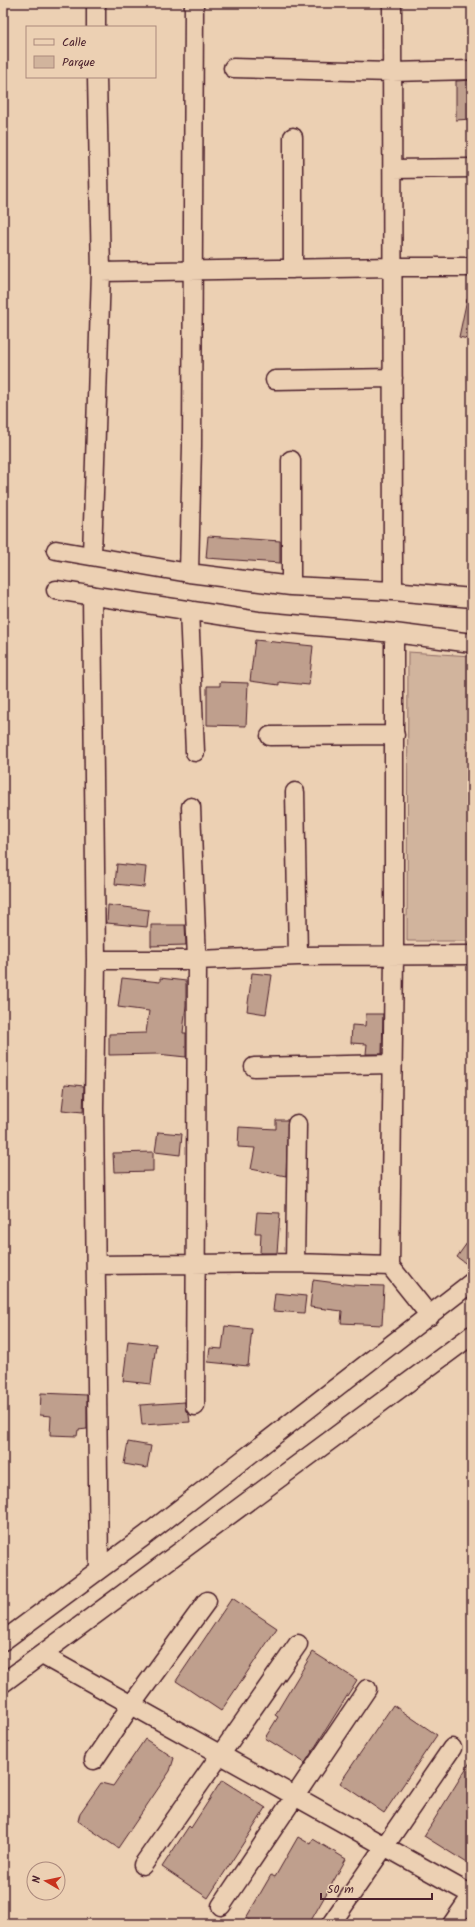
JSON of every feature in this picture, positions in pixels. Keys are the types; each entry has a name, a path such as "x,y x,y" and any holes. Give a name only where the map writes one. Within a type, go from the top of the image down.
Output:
{"street":[{"path":"96,3 96,26"},
{"path":"189,573 192,446 194,3"},
{"path":"392,3 393,591"},
{"path":"233,68 392,72 472,70"},
{"path":"92,555 101,272 97,78"},
{"path":"293,137 293,269"},
{"path":"393,169 472,168"},
{"path":"101,272 472,267"},
{"path":"275,380 393,378"},
{"path":"291,460 292,586"},
{"path":"56,550 92,555 189,573 292,586 393,591 472,598"},
{"path":"56,590 258,621 394,633 472,643"},
{"path":"92,595 96,960 94,1108 99,1570"},
{"path":"189,610 195,752"},
{"path":"394,633 394,956 390,1266 430,1316"},
{"path":"270,736 395,735"},
{"path":"295,792 298,956"},
{"path":"191,807 197,960 196,1406"},
{"path":"96,960 197,960 298,956 472,955"},
{"path":"254,1067 392,1064"},
{"path":"295,1263 297,1124"},
{"path":"96,1265 295,1263 390,1266"},
{"path":"3,1641 99,1570 430,1316 472,1282"},
{"path":"3,1683 472,1335"},
{"path":"94,1760 132,1704 207,1600"},
{"path":"143,1865 298,1644"},
{"path":"42,1655 222,1754 472,1895 452,1924"},
{"path":"221,1906 367,1689"},
{"path":"331,1924 452,1748"}],"green space":[{"path":"408,652 472,656 472,941 407,941"}],"building":[{"path":"472,80 472,119 456,120 456,81"},
{"path":"467,299 472,300 472,340 459,337"},
{"path":"208,536 280,541 280,563 206,558"},
{"path":"255,640 313,646 309,685 279,682 279,685 250,681"},
{"path":"220,682 248,683 246,726 207,725 207,686 220,686"},
{"path":"117,864 146,867 144,887 115,884"},
{"path":"108,905 149,910 147,927 107,923"},
{"path":"151,925 185,925 186,945 151,946"},
{"path":"252,973 272,975 266,1014 247,1011"},
{"path":"122,978 160,982 160,978 186,981 186,1005 183,1033 186,1033 186,1057 157,1054 109,1055 109,1034 146,1033 149,1011 118,1007"},
{"path":"366,1014 383,1014 382,1054 366,1054 367,1044 351,1043 352,1025 365,1026"},
{"path":"65,1084 84,1086 83,1112 62,1110"},
{"path":"276,1120 288,1120 286,1176 251,1169 255,1148 238,1147 239,1127 276,1129"},
{"path":"158,1132 182,1134 180,1155 155,1152"},
{"path":"153,1152 153,1171 114,1172 113,1153"},
{"path":"257,1212 280,1213 277,1253 260,1253 261,1233 255,1233"},
{"path":"472,1236 472,1268 457,1257"},
{"path":"313,1280 352,1285 384,1286 382,1325 341,1323 342,1311 310,1307"},
{"path":"275,1293 306,1296 304,1313 273,1311"},
{"path":"225,1326 252,1329 248,1366 208,1362 210,1348 222,1349"},
{"path":"128,1341 156,1344 151,1384 123,1381"},
{"path":"41,1393 87,1395 87,1429 78,1430 77,1436 50,1435 51,1416 40,1415"},
{"path":"185,1402 186,1411 189,1415 190,1422 142,1425 140,1405"},
{"path":"128,1442 151,1446 147,1468 124,1464"},
{"path":"232,1598 277,1628 221,1711 176,1681"},
{"path":"313,1652 357,1680 305,1763 265,1738 278,1717 275,1715"},
{"path":"393,1705 437,1735 384,1813 340,1783"},
{"path":"145,1739 174,1758 170,1771 118,1848 78,1821 80,1813 101,1783 113,1786"},
{"path":"472,1759 472,1866 424,1836"},
{"path":"222,1780 266,1808 208,1898 162,1867 189,1826 191,1828"},
{"path":"298,1837 310,1844 313,1839 346,1859 309,1924 257,1924 246,1918 271,1875 275,1877"}]}
